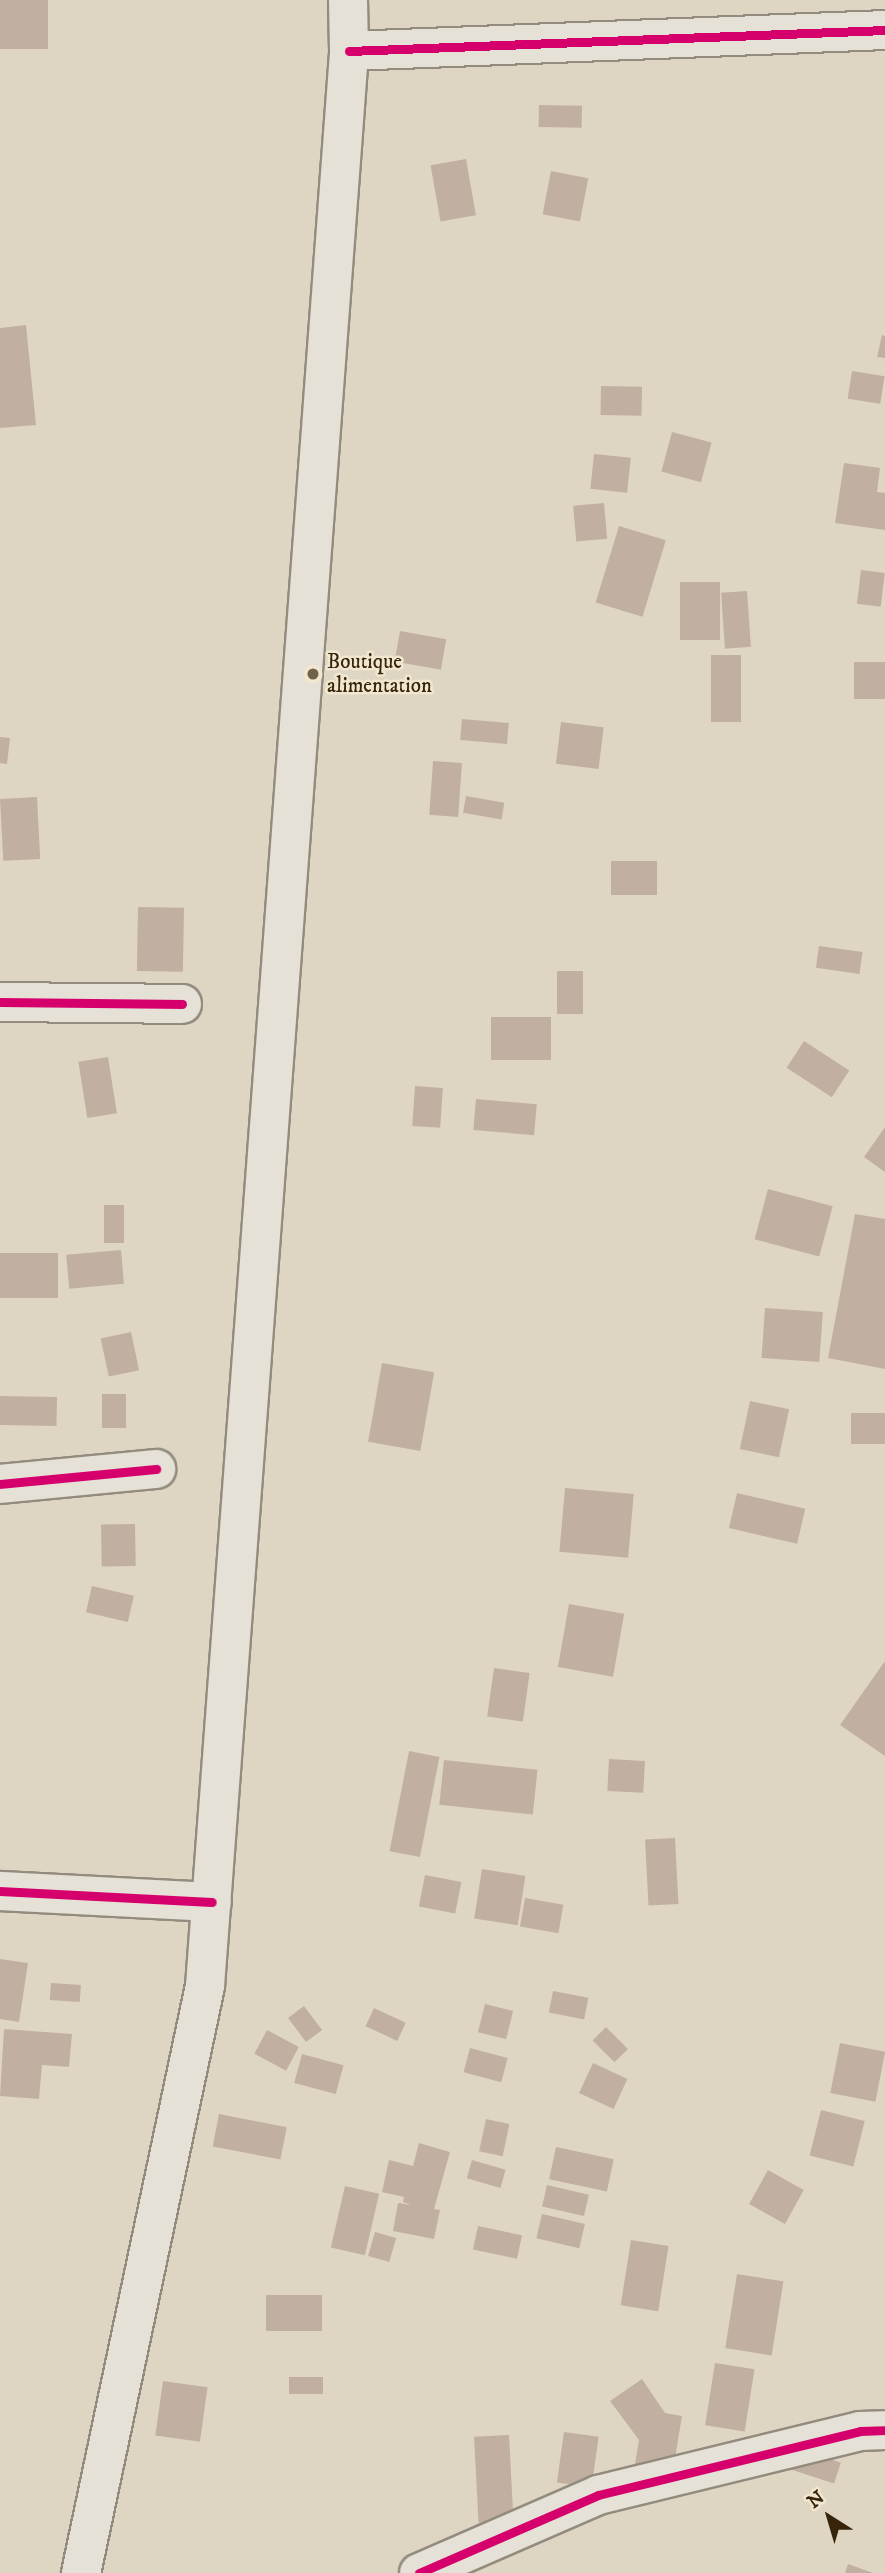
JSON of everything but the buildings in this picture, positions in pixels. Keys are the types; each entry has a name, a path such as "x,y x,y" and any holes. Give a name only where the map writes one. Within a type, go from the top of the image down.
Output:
{"main road":[{"path":"81,2573 205,1986 349,51 348,0"},
{"path":"349,51 885,30"},
{"path":"0,1002 181,1004"},
{"path":"0,1484 156,1469"},
{"path":"0,1891 212,1902"},
{"path":"419,2573 598,2495 860,2431 885,2430"}],"cycle path":[{"path":"349,51 885,30"},
{"path":"0,1002 182,1004"},
{"path":"0,1484 156,1469"},
{"path":"0,1891 212,1902"},
{"path":"419,2573 598,2495 860,2431 885,2430"}],"place":[{"name":"Boutique alimentation","path":"313,674"}]}
